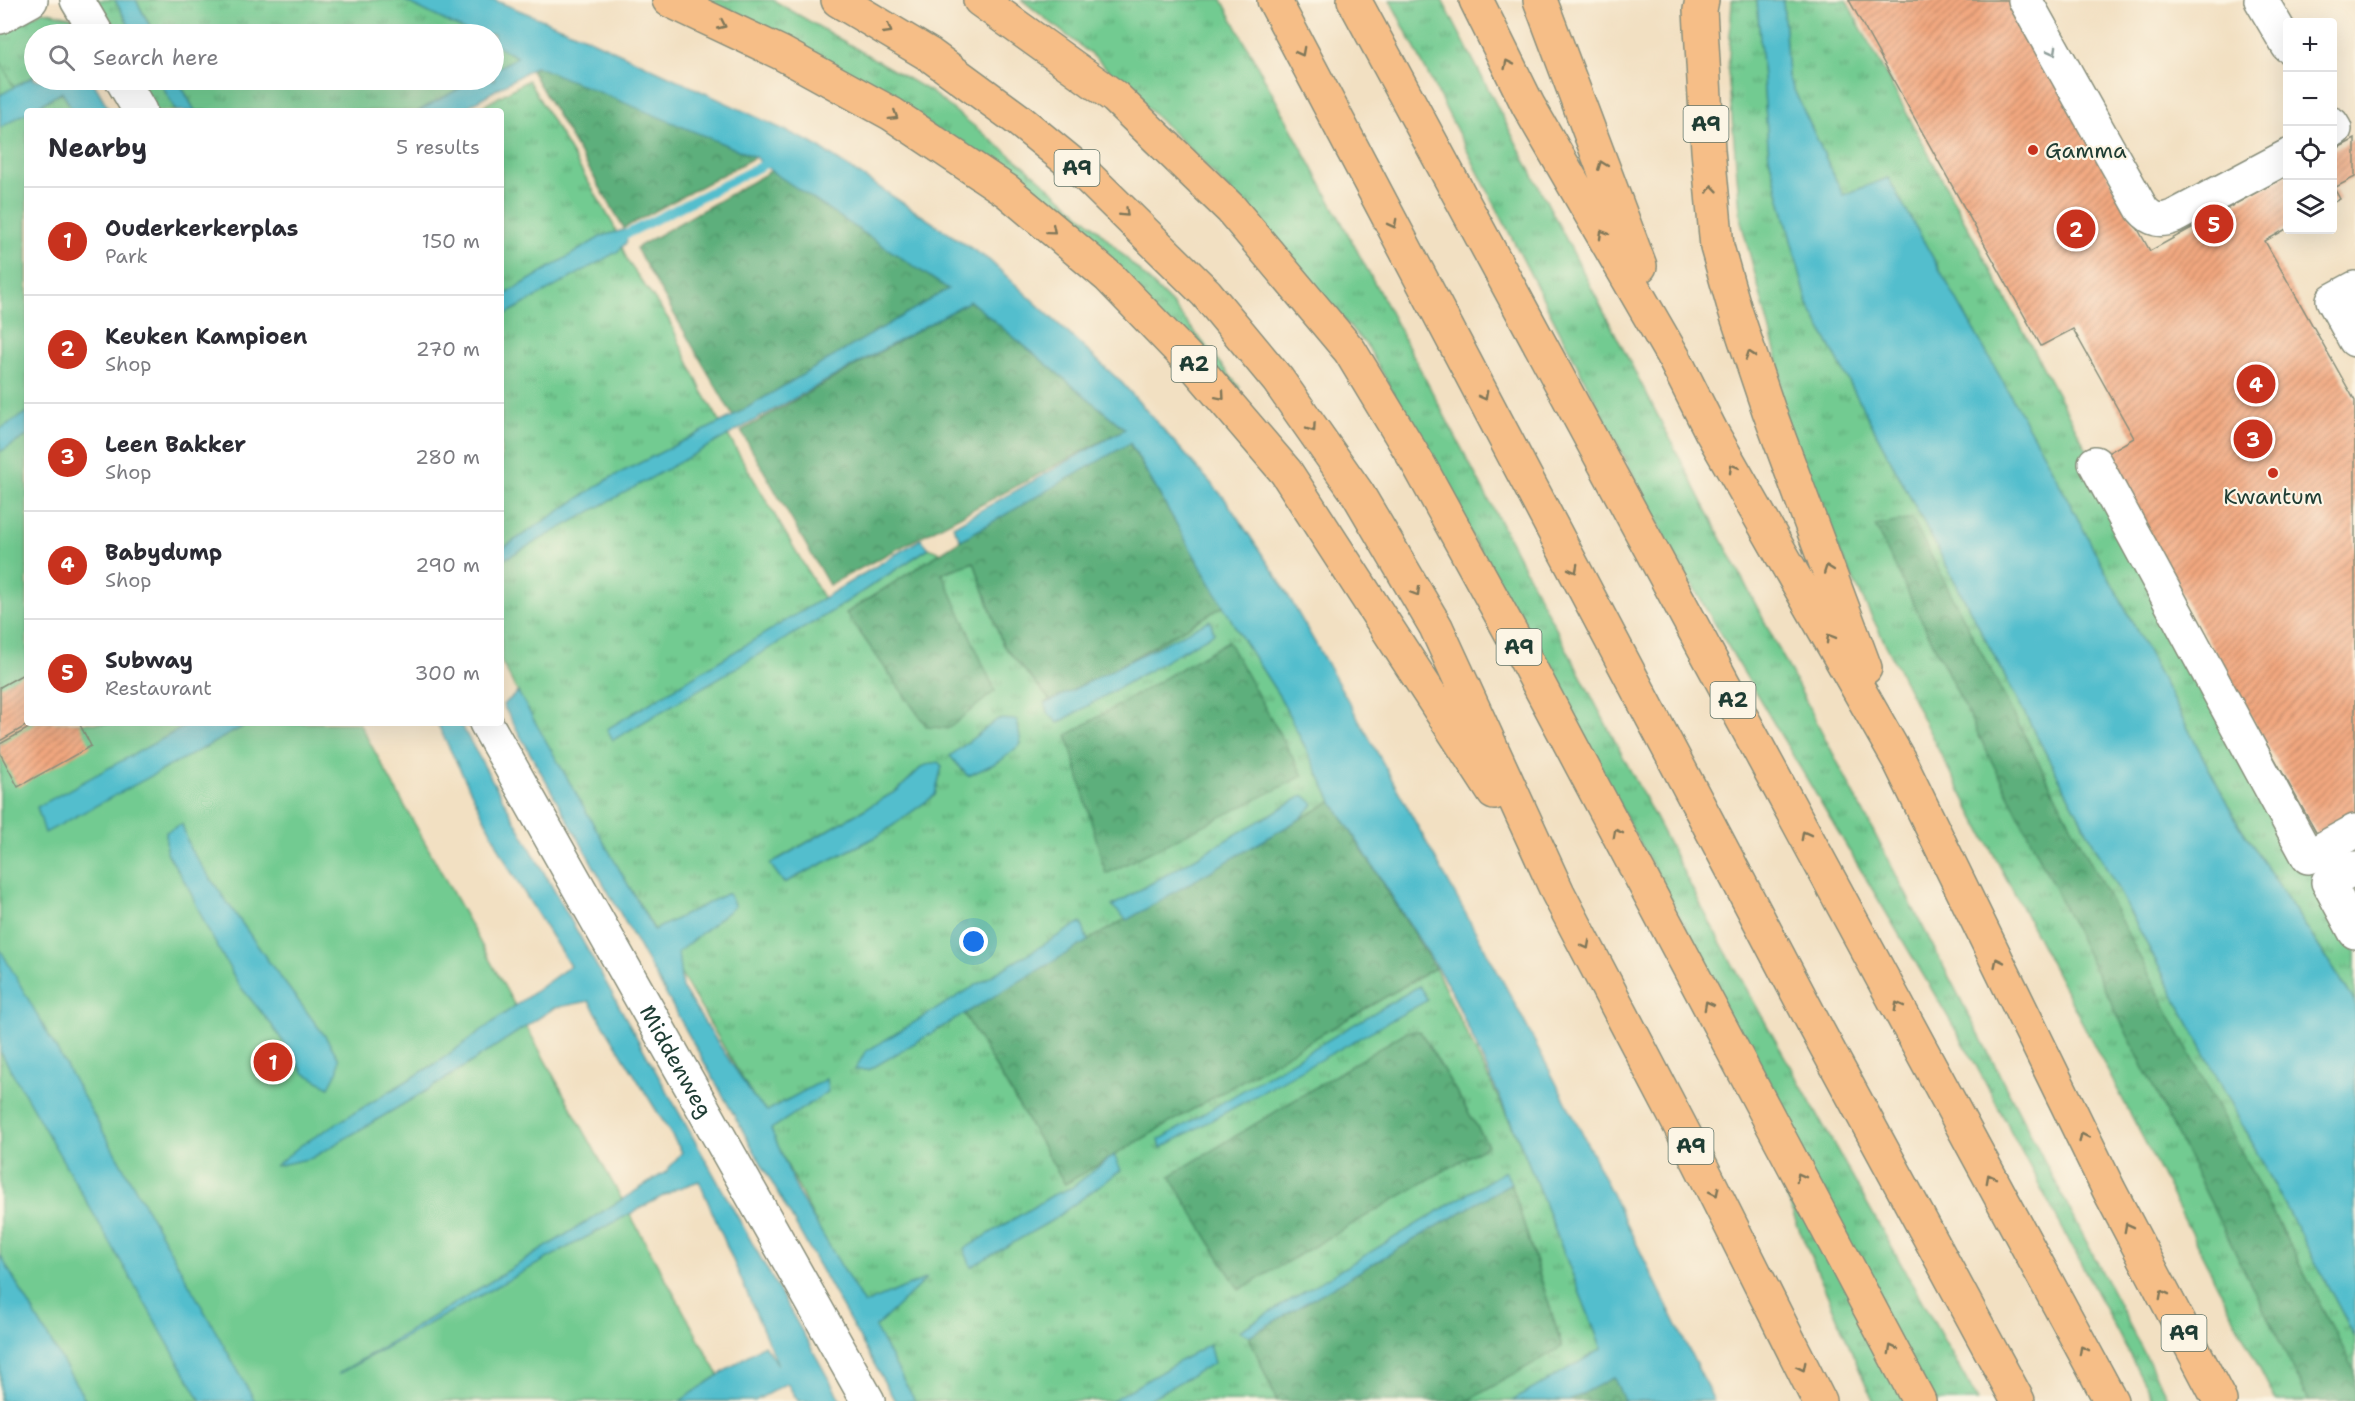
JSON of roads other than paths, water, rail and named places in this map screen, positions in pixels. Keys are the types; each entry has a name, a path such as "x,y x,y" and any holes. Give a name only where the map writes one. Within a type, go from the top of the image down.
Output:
{"highway":[{"name":"A2","path":"669,0 781,52 892,114 1007,191 1109,277 1196,367 1286,472 1558,893"},
{"name":"A9","path":"838,0 930,55 1016,118 1087,176 1206,293 1278,380 1358,494 1436,627 1558,893 1699,1162 1819,1401"},
{"name":"A9","path":"980,0 1115,97 1231,209 1350,351 1419,465 1520,649 1919,1401"},
{"path":"1274,0 1814,1024 2018,1401"},
{"name":"A2","path":"1353,0 2111,1401"},
{"path":"1476,0 1528,105 1674,358"},
{"name":"A9","path":"1540,0 1674,358 1712,431 1900,762 2109,1190 2220,1401"},
{"name":"A9","path":"1702,0 1700,10 1708,150 1717,247 1735,310 1769,411 1900,762"}],"street":[{"path":"0,17 31,0"},
{"path":"77,0 91,24"},
{"path":"2025,0 2148,216 2156,220 2166,220 2283,159"},
{"path":"2261,0 2283,37"},
{"path":"128,90 138,108"},
{"path":"2355,288 2333,300 2355,339"},
{"path":"2095,463 2308,857 2355,831"},
{"name":"Middenweg","path":"488,726 868,1401"},
{"path":"2355,868 2328,882 2355,932"}],"water":[{"path":"115,0 136,0 149,24 128,24"},
{"path":"403,0 494,0 585,37 812,143 989,260 1122,383 1225,499 1278,578 1367,734 1513,1000 1582,1133 1714,1401 1624,1401 1614,1377 1569,1401 1512,1401 1602,1349 1523,1149 1451,990 1332,801 1280,697 1240,635 1130,443 961,540 953,526 1125,429 970,301 505,559 504,547 610,478 733,416 948,289 771,171 755,157 536,66 504,85 504,64 517,57 504,50 504,24 452,24"},
{"path":"1757,0 1783,0 1788,77 1843,195 1888,178 2048,462 2236,820 2355,1002 2355,1337 1808,304 1769,157"},
{"path":"24,82 24,90 98,90 108,108 71,108 62,92 34,108 24,108 24,114 0,128 0,95"},
{"path":"164,90 183,90 193,108 174,108"},
{"path":"457,90 495,90 465,108 424,108"},
{"path":"624,230 627,242 617,252 504,315 504,295 602,236"},
{"path":"24,414 24,438 0,452 0,429"},
{"path":"921,539 929,548 831,612 613,740 607,729"},
{"path":"1210,620 1214,633 1058,723 1049,714 1045,704"},
{"path":"518,692 654,930 728,893 735,906 678,952 682,988 754,1098 767,1111 826,1079 828,1092 771,1129 799,1195 864,1304 927,1278 875,1328 915,1401 895,1401 504,704"},
{"path":"998,719 1017,720 1021,744 1000,761 968,776 950,756"},
{"path":"186,726 244,726 45,833 37,807"},
{"path":"438,726 462,726 841,1401 798,1401 787,1383 755,1401 680,1401 764,1345 778,1365 699,1181 676,1189 338,1374 666,1172 682,1152 589,1001 554,1008 441,1082 312,1158 275,1166 301,1145 438,1062 570,966 510,870"},
{"path":"938,762 942,766 935,795 878,836 784,883 770,864 898,790 923,766"},
{"path":"1304,795 1314,804 1300,819 1127,920 1112,906"},
{"path":"182,824 190,849 269,962 325,1036 339,1059 338,1070 329,1087 304,1073 271,1024 239,985 208,930 188,887 166,851 166,832"},
{"path":"1081,922 1088,941 869,1070 855,1070 865,1052"},
{"path":"0,949 255,1401 201,1401 0,1051"},
{"path":"1419,986 1428,1000 1161,1148 1159,1140"},
{"path":"1114,1155 1121,1170 1051,1221 971,1267 964,1249 1053,1195 1071,1188"},
{"path":"1505,1171 1511,1183 1249,1336 1239,1331"},
{"path":"0,1255 86,1401 0,1401"},
{"path":"1209,1344 1214,1363 1146,1401 1111,1401"}],"waterway":[{"path":"625,235 767,163"}],"place":[{"name":"Gamma","path":"2033,150"},
{"name":"Subway","path":"2214,224"},
{"name":"Keuken Kampioen","path":"2076,229"},
{"name":"Babydump","path":"2256,384"},
{"name":"Leen Bakker","path":"2253,439"},
{"name":"Kwantum","path":"2273,473"},
{"name":"Ouderkerkerplas","path":"273,1062"}]}
